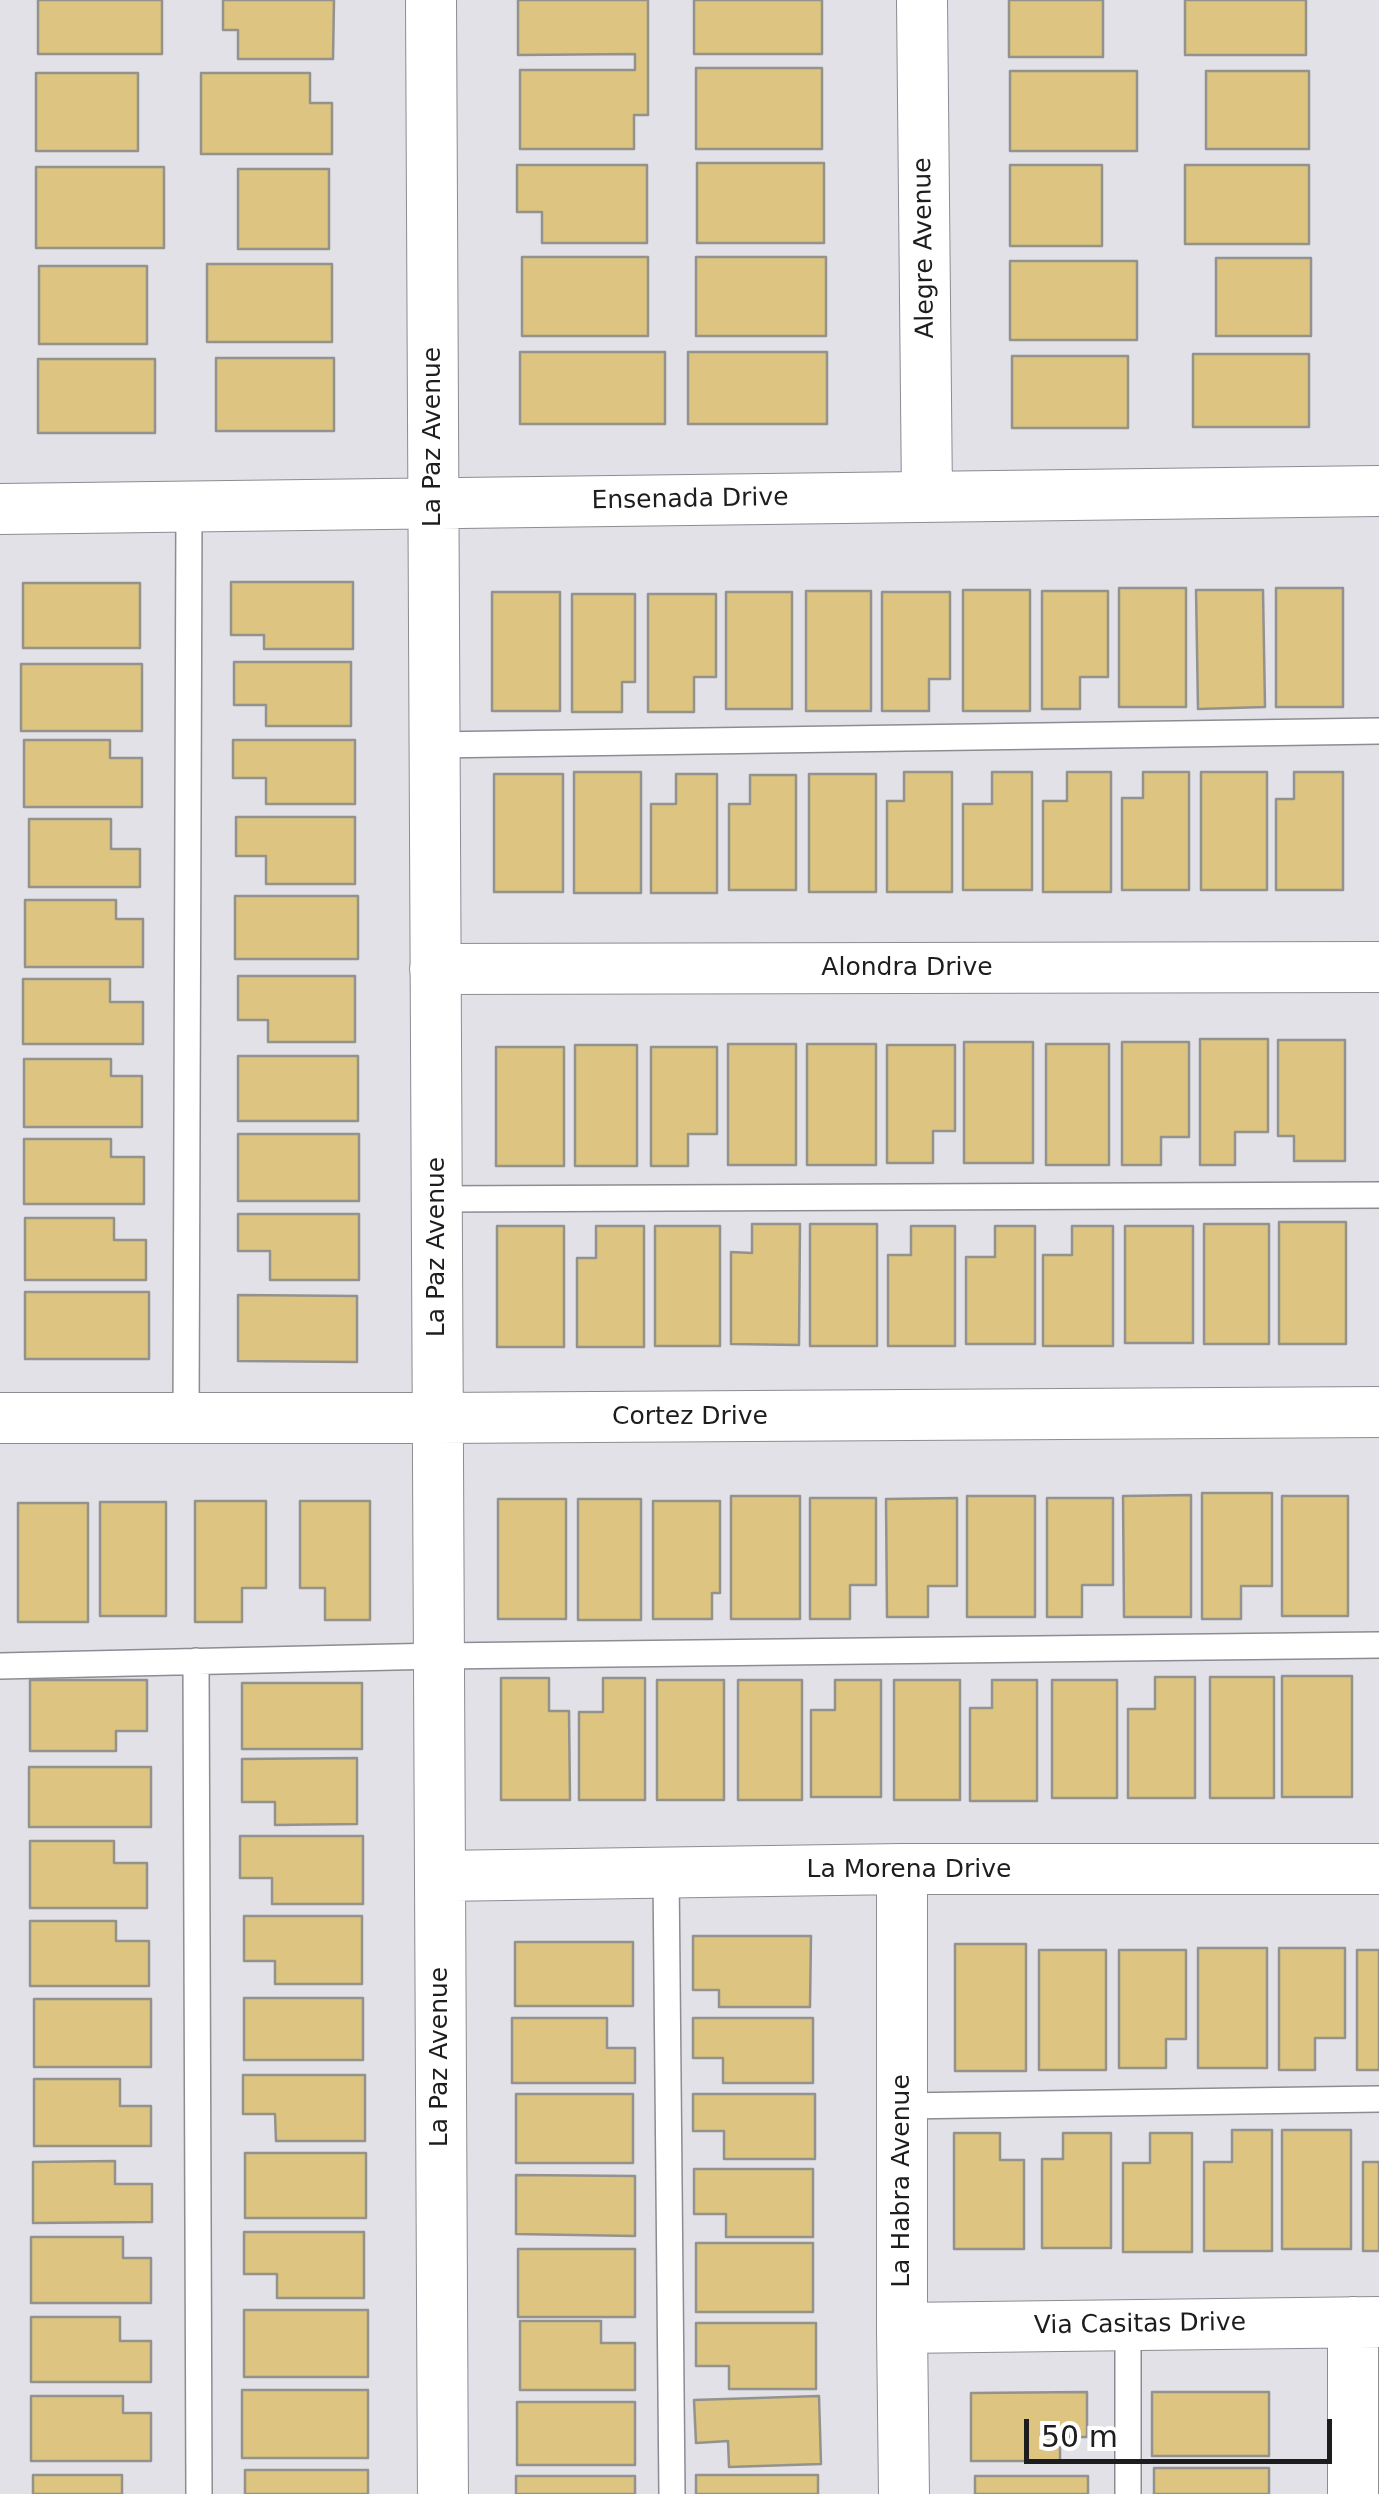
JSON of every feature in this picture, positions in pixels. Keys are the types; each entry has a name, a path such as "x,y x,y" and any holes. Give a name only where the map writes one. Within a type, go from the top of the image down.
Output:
{"street":[{"name":"La Paz Avenue","path":"431,0 443,2494"},
{"name":"Alegre Avenue","path":"922,0 927,497"},
{"name":"Ensenada Drive","path":"0,509 1379,491"},
{"name":"Alondra Drive","path":"436,969 1379,967"},
{"name":"Cortez Drive","path":"0,1418 1379,1412"},
{"name":"La Morena Drive","path":"440,1876 902,1869 1379,1869"},
{"name":"La Habra Avenue","path":"902,1869 904,2494"},
{"name":"Via Casitas Drive","path":"902,2328 1366,2322"},
{"path":"1353,2494 1366,2322"}],"lane":[{"path":"186,1418 189,507"},
{"path":"434,745 1379,731"},
{"path":"436,1199 1379,1195"},
{"path":"0,1666 439,1656 1379,1645"},
{"path":"196,1661 199,2494"},
{"path":"666,1872 672,2494"},
{"path":"902,2106 1379,2099"},
{"path":"1128,2325 1128,2494"}],"building":[{"path":"38,0 162,0 162,54 38,54"},
{"path":"223,0 334,0 333,59 238,59 238,30 223,30"},
{"path":"518,0 648,0 648,115 634,115 634,149 520,149 520,70 635,70 635,54 518,55"},
{"path":"694,0 822,0 822,54 694,54"},
{"path":"1009,0 1103,0 1103,57 1009,57"},
{"path":"1185,0 1306,0 1306,55 1185,55"},
{"path":"696,68 822,68 822,149 696,149"},
{"path":"1010,71 1137,71 1137,151 1010,151"},
{"path":"1206,71 1309,71 1309,149 1206,149"},
{"path":"36,73 138,73 138,151 36,151"},
{"path":"201,73 310,73 310,103 332,103 332,154 201,154"},
{"path":"697,163 824,163 824,243 697,243"},
{"path":"517,165 647,165 647,243 542,243 542,212 517,212"},
{"path":"1010,165 1102,165 1102,246 1010,246"},
{"path":"1185,165 1309,165 1309,244 1185,244"},
{"path":"36,167 164,167 164,248 36,248"},
{"path":"238,169 329,169 329,249 238,249"},
{"path":"522,257 648,257 648,336 522,336"},
{"path":"696,257 826,257 826,336 696,336"},
{"path":"1216,258 1311,258 1311,336 1216,336"},
{"path":"1010,261 1137,261 1137,340 1010,340"},
{"path":"207,264 332,264 332,342 207,342"},
{"path":"39,266 147,266 147,344 39,344"},
{"path":"520,352 665,352 665,424 520,424"},
{"path":"688,352 827,352 827,424 688,424"},
{"path":"1193,354 1309,354 1309,427 1193,427"},
{"path":"1012,356 1128,356 1128,428 1012,428"},
{"path":"216,358 334,358 334,431 216,431"},
{"path":"38,359 155,359 155,433 38,433"},
{"path":"231,582 353,582 353,649 264,649 264,635 231,635"},
{"path":"23,583 140,583 140,648 23,648"},
{"path":"1119,588 1186,588 1186,707 1119,707"},
{"path":"1276,588 1343,588 1343,707 1276,707"},
{"path":"963,590 1030,590 1030,711 963,711"},
{"path":"1196,590 1263,590 1265,707 1198,709"},
{"path":"806,591 871,591 871,711 806,711"},
{"path":"1042,591 1108,591 1108,677 1080,677 1080,709 1042,709"},
{"path":"492,592 560,592 560,711 492,711"},
{"path":"726,592 792,592 792,709 726,709"},
{"path":"882,592 950,592 950,679 929,679 929,711 882,711"},
{"path":"572,594 635,594 635,682 622,682 622,712 572,712"},
{"path":"648,594 716,594 716,677 694,677 694,712 648,712"},
{"path":"234,662 351,662 351,726 266,726 266,705 234,705"},
{"path":"21,664 142,664 142,731 21,731"},
{"path":"24,740 110,740 110,758 142,758 142,807 24,807"},
{"path":"233,740 355,740 355,804 266,804 266,778 233,778"},
{"path":"574,772 641,772 641,893 574,893"},
{"path":"904,772 952,772 952,892 887,892 887,801 904,801"},
{"path":"992,772 1032,772 1032,890 963,890 963,804 992,804"},
{"path":"1067,772 1111,772 1111,892 1043,892 1043,801 1067,801"},
{"path":"1143,772 1189,772 1189,890 1122,890 1122,798 1143,798"},
{"path":"1201,772 1267,772 1267,890 1201,890"},
{"path":"1294,772 1343,772 1343,890 1276,890 1276,799 1294,799"},
{"path":"494,774 563,774 563,892 494,892"},
{"path":"676,774 717,774 717,893 651,893 651,804 676,804"},
{"path":"809,774 876,774 876,892 809,892"},
{"path":"750,775 796,775 796,890 729,890 729,804 750,804"},
{"path":"236,817 355,817 355,884 266,884 266,856 236,856"},
{"path":"29,819 111,819 111,849 140,849 140,887 29,887"},
{"path":"235,896 358,896 358,959 235,959"},
{"path":"25,900 116,900 116,919 143,919 143,967 25,967"},
{"path":"238,976 355,976 355,1042 268,1042 268,1020 238,1020"},
{"path":"23,979 110,979 110,1002 143,1002 143,1044 23,1044"},
{"path":"1200,1039 1268,1039 1268,1132 1235,1132 1235,1165 1200,1165"},
{"path":"1278,1040 1345,1040 1345,1161 1294,1161 1294,1136 1278,1136"},
{"path":"964,1042 1033,1042 1033,1163 964,1163"},
{"path":"1122,1042 1189,1042 1189,1137 1161,1137 1161,1165 1122,1165"},
{"path":"728,1044 796,1044 796,1165 728,1165"},
{"path":"807,1044 876,1044 876,1165 807,1165"},
{"path":"1046,1044 1109,1044 1109,1165 1046,1165"},
{"path":"575,1045 637,1045 637,1166 575,1166"},
{"path":"887,1045 955,1045 955,1131 933,1131 933,1163 887,1163"},
{"path":"496,1047 564,1047 564,1166 496,1166"},
{"path":"651,1047 717,1047 717,1134 688,1134 688,1166 651,1166"},
{"path":"238,1056 358,1056 358,1121 238,1121"},
{"path":"24,1059 111,1059 111,1076 142,1076 142,1127 24,1127"},
{"path":"238,1134 359,1134 359,1201 238,1201"},
{"path":"24,1139 111,1139 111,1157 144,1157 144,1204 24,1204"},
{"path":"238,1214 359,1214 359,1280 270,1280 270,1251 238,1251"},
{"path":"25,1218 114,1218 114,1240 146,1240 146,1280 25,1280"},
{"path":"1279,1222 1346,1222 1346,1344 1279,1344"},
{"path":"752,1224 800,1224 799,1345 731,1344 731,1252 752,1253"},
{"path":"810,1224 877,1224 877,1346 810,1346"},
{"path":"1204,1224 1269,1224 1269,1344 1204,1344"},
{"path":"497,1226 564,1226 564,1347 497,1347"},
{"path":"596,1226 644,1226 644,1347 577,1347 577,1258 596,1258"},
{"path":"655,1226 720,1226 720,1346 655,1346"},
{"path":"911,1226 955,1226 955,1346 888,1346 888,1255 911,1255"},
{"path":"995,1226 1035,1226 1035,1344 966,1344 966,1257 995,1257"},
{"path":"1072,1226 1113,1226 1113,1346 1043,1346 1043,1255 1072,1255"},
{"path":"1125,1226 1193,1226 1193,1343 1125,1343"},
{"path":"25,1292 149,1292 149,1359 25,1359"},
{"path":"238,1295 357,1296 357,1362 238,1361"},
{"path":"1202,1493 1272,1493 1272,1586 1241,1586 1241,1619 1202,1619"},
{"path":"1191,1495 1191,1617 1124,1617 1123,1496"},
{"path":"731,1496 800,1496 800,1619 731,1619"},
{"path":"967,1496 1035,1496 1035,1617 967,1617"},
{"path":"1282,1496 1348,1496 1348,1616 1282,1616"},
{"path":"810,1498 876,1498 876,1585 850,1585 850,1619 810,1619"},
{"path":"957,1498 957,1586 928,1586 928,1617 887,1617 886,1499"},
{"path":"1047,1498 1113,1498 1113,1585 1082,1585 1082,1617 1047,1617"},
{"path":"498,1499 566,1499 566,1619 498,1619"},
{"path":"578,1499 641,1499 641,1620 578,1620"},
{"path":"195,1501 266,1501 266,1588 242,1588 242,1622 195,1622"},
{"path":"300,1501 370,1501 370,1620 325,1620 325,1588 300,1588"},
{"path":"653,1501 720,1501 720,1593 712,1593 712,1619 653,1619"},
{"path":"100,1502 166,1502 166,1616 100,1616"},
{"path":"18,1503 88,1503 88,1622 18,1622"},
{"path":"1282,1676 1352,1676 1352,1797 1282,1797"},
{"path":"1155,1677 1195,1677 1195,1798 1128,1798 1128,1709 1155,1709"},
{"path":"1210,1677 1274,1677 1274,1798 1210,1798"},
{"path":"501,1678 549,1678 549,1711 569,1711 570,1800 501,1800"},
{"path":"603,1678 645,1678 645,1800 579,1800 579,1712 603,1712"},
{"path":"30,1680 147,1680 147,1731 116,1731 116,1751 30,1751"},
{"path":"657,1680 724,1680 724,1800 657,1800"},
{"path":"738,1680 802,1680 802,1800 738,1800"},
{"path":"835,1680 881,1680 881,1797 811,1797 811,1710 835,1710"},
{"path":"894,1680 960,1680 960,1800 894,1800"},
{"path":"992,1680 1037,1680 1037,1801 970,1801 970,1708 992,1708"},
{"path":"1052,1680 1117,1680 1117,1798 1052,1798"},
{"path":"242,1683 362,1683 362,1749 242,1749"},
{"path":"357,1758 357,1824 275,1825 275,1802 242,1802 242,1759"},
{"path":"29,1767 151,1767 151,1827 29,1827"},
{"path":"240,1836 363,1836 363,1904 272,1904 272,1878 240,1878"},
{"path":"30,1841 114,1841 114,1863 147,1863 147,1908 30,1908"},
{"path":"244,1916 362,1916 362,1984 275,1984 275,1961 244,1961"},
{"path":"30,1921 116,1921 116,1941 149,1941 149,1986 30,1986"},
{"path":"693,1936 811,1936 810,2007 719,2007 719,1990 693,1990"},
{"path":"515,1942 633,1942 633,2006 515,2006"},
{"path":"955,1944 1026,1944 1026,2071 955,2071"},
{"path":"1198,1948 1267,1948 1267,2068 1198,2068"},
{"path":"1279,1948 1345,1948 1345,2038 1315,2038 1315,2070 1279,2070"},
{"path":"1039,1950 1106,1950 1106,2070 1039,2070"},
{"path":"1119,1950 1186,1950 1186,2039 1166,2039 1166,2068 1119,2068"},
{"path":"1357,1950 1379,1950 1379,2070 1357,2070"},
{"path":"244,1998 363,1998 363,2060 244,2060"},
{"path":"34,1999 151,1999 151,2067 34,2067"},
{"path":"512,2018 607,2018 607,2048 635,2048 635,2083 512,2083"},
{"path":"693,2018 813,2018 813,2083 723,2083 723,2058 693,2058"},
{"path":"243,2075 365,2075 365,2141 276,2141 275,2114 243,2114"},
{"path":"34,2079 120,2079 120,2106 151,2106 151,2146 34,2146"},
{"path":"516,2094 633,2094 633,2163 516,2163"},
{"path":"693,2094 815,2094 815,2159 724,2159 724,2131 693,2131"},
{"path":"1232,2130 1272,2130 1272,2251 1204,2251 1204,2162 1232,2162"},
{"path":"1282,2130 1351,2130 1351,2249 1282,2249"},
{"path":"954,2133 1000,2133 1000,2160 1024,2160 1024,2249 954,2249"},
{"path":"1063,2133 1111,2133 1111,2248 1042,2248 1042,2159 1063,2159"},
{"path":"1150,2133 1192,2133 1192,2252 1123,2252 1123,2163 1150,2163"},
{"path":"245,2153 366,2153 366,2218 245,2218"},
{"path":"115,2161 115,2184 152,2184 152,2222 33,2223 33,2162"},
{"path":"1363,2162 1379,2162 1379,2251 1363,2251"},
{"path":"694,2169 813,2169 813,2237 726,2237 726,2214 694,2214"},
{"path":"516,2175 635,2176 635,2236 516,2234"},
{"path":"244,2232 364,2232 364,2298 277,2298 277,2274 244,2274"},
{"path":"31,2237 123,2237 123,2258 151,2258 151,2303 31,2303"},
{"path":"696,2243 813,2243 813,2312 696,2312"},
{"path":"518,2249 635,2249 635,2317 518,2317"},
{"path":"244,2310 368,2310 368,2377 244,2377"},
{"path":"31,2317 120,2317 120,2341 151,2341 151,2382 31,2382"},
{"path":"520,2321 601,2321 601,2343 635,2343 635,2390 520,2390"},
{"path":"696,2323 816,2323 816,2389 729,2389 729,2366 696,2366"},
{"path":"242,2390 368,2390 368,2458 242,2458"},
{"path":"1087,2392 1087,2437 1060,2437 1060,2461 971,2461 971,2393"},
{"path":"1152,2392 1269,2392 1269,2456 1152,2456"},
{"path":"31,2396 123,2396 123,2413 151,2413 151,2461 31,2461"},
{"path":"819,2396 821,2464 729,2467 728,2441 696,2443 694,2400"},
{"path":"517,2402 635,2402 635,2465 517,2465"},
{"path":"1154,2468 1269,2468 1269,2494 1154,2494"},
{"path":"245,2470 368,2470 368,2494 245,2494"},
{"path":"33,2475 122,2475 122,2494 33,2494"},
{"path":"696,2475 818,2475 818,2494 696,2494"},
{"path":"516,2476 635,2476 635,2494 516,2494"},
{"path":"975,2476 1088,2476 1088,2494 975,2494"}]}
